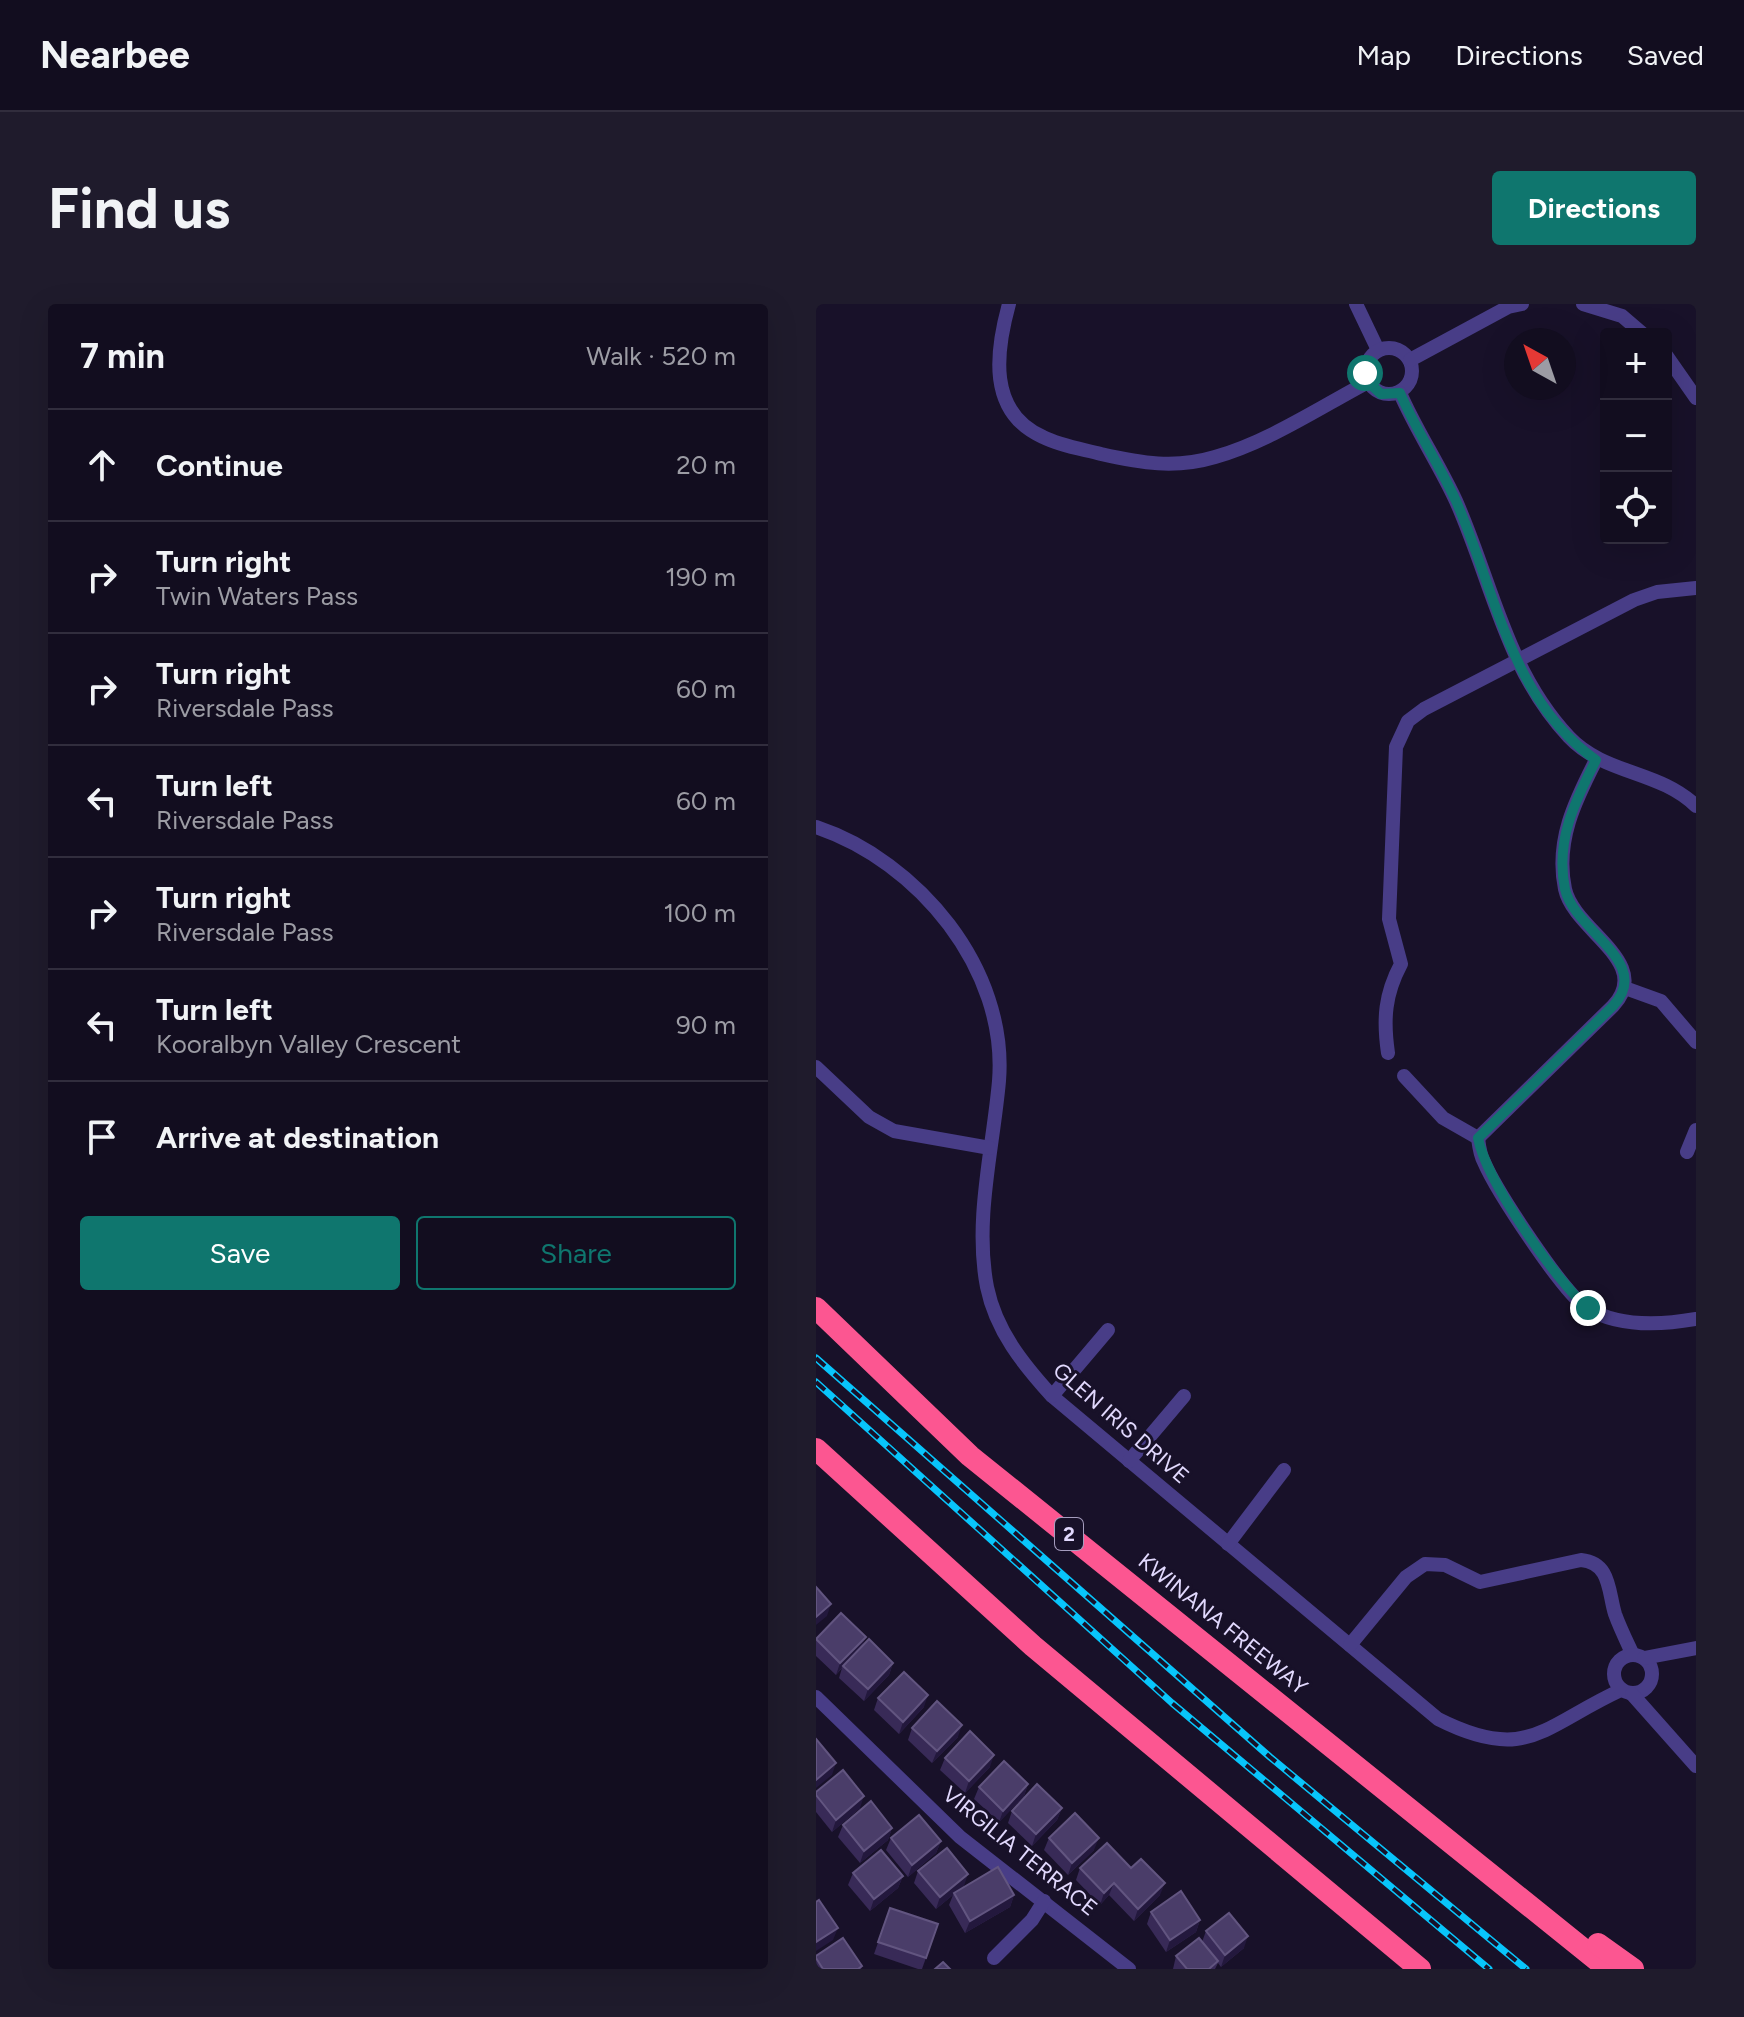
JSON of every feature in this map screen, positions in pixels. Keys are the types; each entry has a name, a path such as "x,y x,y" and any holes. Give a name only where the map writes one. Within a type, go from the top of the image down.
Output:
{"highway":[{"name":"KWINANA FREEWAY","path":"816,1308 970,1456 1335,1746 1608,1969"},
{"path":"816,1449 1033,1646 1420,1969"},
{"path":"1335,1746 1633,1969"}],"street":[{"path":"1009,304 1000,335 998,369 1004,397 1016,417 1043,437 1143,464 1184,464 1234,451 1368,382"},
{"path":"1356,304 1378,350"},
{"path":"1410,360 1508,307 1522,304"},
{"path":"1583,304 1622,316 1636,328"},
{"path":"1396,349 1410,360 1411,378 1400,393 1381,394 1368,382 1366,364 1378,350 1396,349"},
{"path":"1672,364 1696,398"},
{"path":"1400,393 1463,519 1516,662 1567,736 1596,760 1671,787 1696,806"},
{"path":"1388,1053 1385,1002 1401,964 1389,919 1396,747 1400,732 1424,709 1634,600 1657,592 1696,588"},
{"path":"1478,1138 1613,1006 1625,988 1623,964 1578,916 1564,887 1564,834 1577,797 1596,760"},
{"name":"GLEN IRIS DRIVE","path":"816,827 841,836 900,873 927,898 952,928 986,998 996,1040 999,1078 982,1238 987,1288 996,1315 1020,1360 1052,1396 1438,1719 1468,1734 1517,1741 1552,1729 1587,1706"},
{"path":"1625,988 1661,1001 1696,1042"},
{"path":"816,1067 869,1117 894,1131 990,1148"},
{"path":"1404,1076 1443,1118 1478,1138 1490,1174 1565,1285 1588,1308 1606,1316 1650,1323 1696,1319"},
{"path":"1687,1152 1696,1130"},
{"path":"1052,1396 1108,1330"},
{"path":"1129,1461 1184,1396"},
{"path":"1228,1544 1284,1470"},
{"path":"1350,1645 1414,1569 1436,1563 1480,1582 1572,1562 1593,1562 1608,1579 1621,1629 1643,1661 1649,1686 1669,1734"},
{"path":"1587,1706 1615,1668 1621,1629"},
{"path":"1615,1668 1696,1648"},
{"path":"1615,1668 1627,1692 1696,1766"},
{"path":"1587,1706 1649,1686"},
{"name":"VIRGILIA TERRACE","path":"816,1697 960,1837 1129,1969"},
{"path":"994,1958 1032,1920 1044,1901"}],"building":[{"path":"816,1587 831,1604 816,1617"},
{"path":"841,1613 866,1637 840,1663 816,1639"},
{"path":"869,1639 893,1663 868,1689 843,1666"},
{"path":"904,1672 928,1695 903,1722 878,1698"},
{"path":"937,1701 962,1725 937,1751 912,1728"},
{"path":"970,1731 994,1755 969,1781 945,1758"},
{"path":"816,1739 836,1763 816,1780"},
{"path":"1004,1761 1028,1784 1003,1811 979,1787"},
{"path":"843,1770 864,1796 836,1820 816,1792"},
{"path":"1037,1784 1062,1808 1036,1834 1012,1811"},
{"path":"871,1801 892,1828 864,1851 843,1825"},
{"path":"1075,1813 1099,1838 1072,1863 1049,1838"},
{"path":"919,1815 941,1841 912,1865 891,1838"},
{"path":"1107,1843 1131,1868 1141,1859 1165,1883 1138,1909 1114,1883 1104,1893 1080,1868"},
{"path":"947,1848 968,1874 940,1897 918,1871"},
{"path":"881,1850 903,1876 874,1899 853,1873"},
{"path":"998,1867 1014,1895 970,1921 954,1893"},
{"path":"1181,1891 1200,1920 1170,1940 1151,1912"},
{"path":"819,1900 838,1928 816,1942 816,1902"},
{"path":"890,1908 938,1924 926,1958 878,1942"},
{"path":"1229,1913 1248,1936 1225,1955 1206,1931"},
{"path":"843,1938 862,1966 858,1969 823,1969 816,1956"},
{"path":"1199,1938 1218,1961 1209,1969 1187,1969 1176,1956"},
{"path":"943,1962 950,1969 935,1969"}],"railway":[{"path":"816,1358 1270,1757 1526,1969"},
{"path":"816,1382 1172,1703 1489,1969"}],"route":[{"path":"1365,373 1373,389 1381,394 1400,393 1456,502 1516,662 1567,736 1596,760 1569,815 1564,834 1564,887 1568,901 1578,916 1623,964 1625,988 1621,998 1478,1138 1482,1159 1490,1174 1565,1285 1588,1308"}]}
